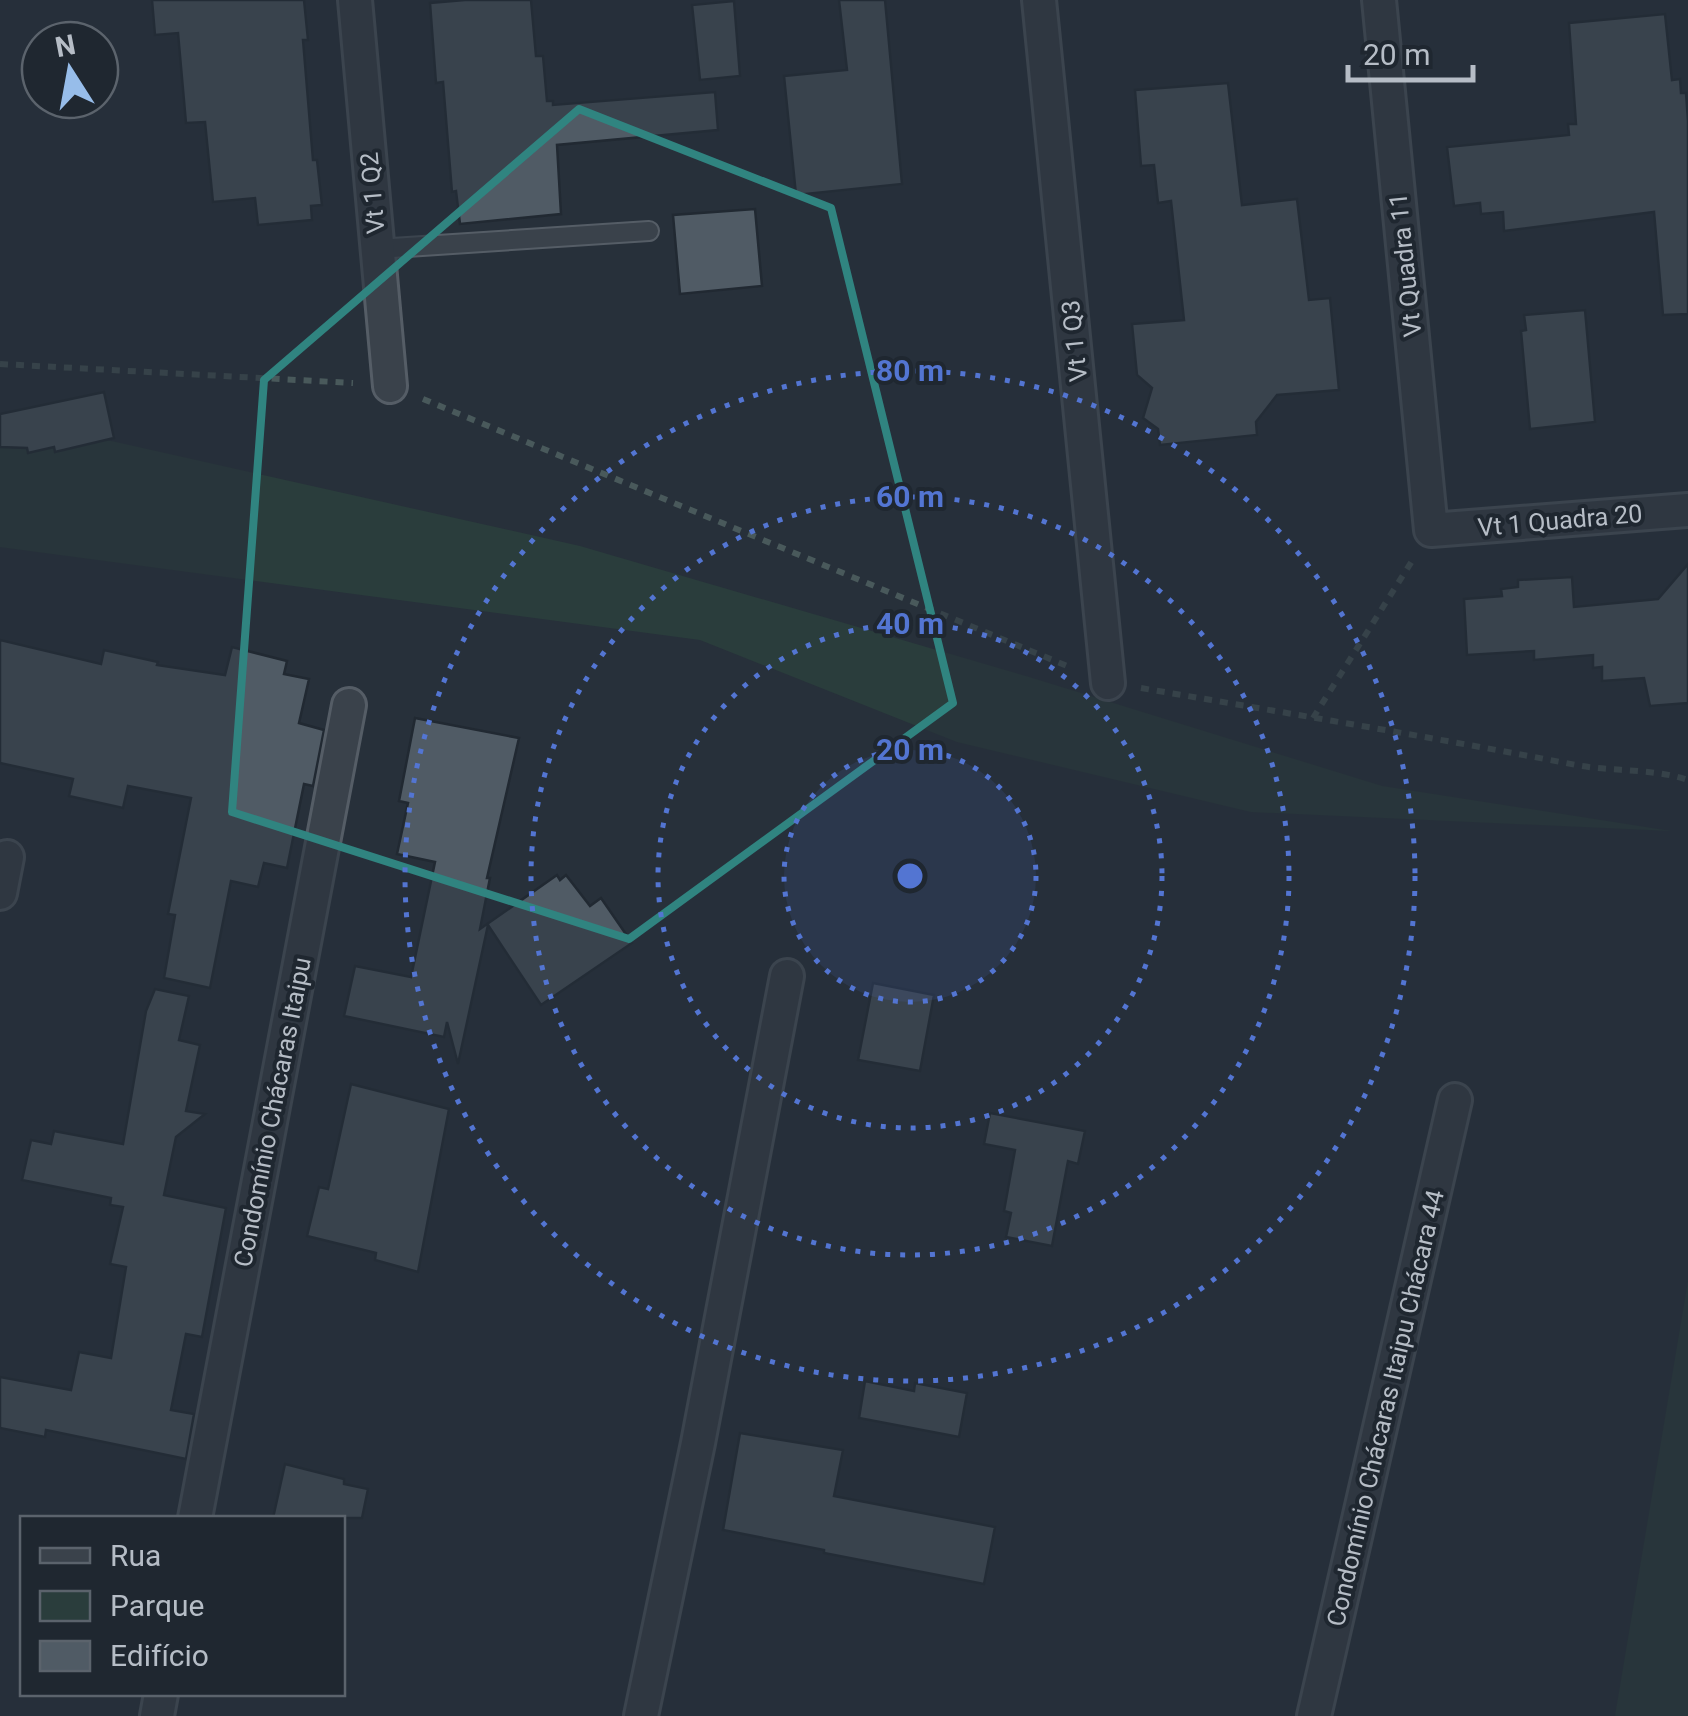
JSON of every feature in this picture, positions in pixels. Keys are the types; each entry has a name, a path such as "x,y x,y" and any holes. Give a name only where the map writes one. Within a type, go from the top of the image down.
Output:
{"street":[{"name":"Vt 1 Q2","path":"355,0 390,386"},
{"name":"Vt 1 Q3","path":"1039,0 1108,683"},
{"name":"Vt Quadra 11","path":"1379,0 1431,530"},
{"name":"Vt 1 Quadra 20","path":"1431,530 1688,510"},
{"name":"Condomínio Chácaras Itaipu","path":"195,1516 350,705"},
{"path":"0,893 6,857"},
{"path":"641,1716 698,1444 787,976"},
{"name":"Condomínio Chácaras Itaipu Chácara 44","path":"1314,1716 1455,1100"}],"lane":[{"path":"377,249 649,230"}],"path":[{"path":"0,364 390,386 1108,683 1604,771 1669,774 1688,780"},
{"path":"1313,718 1431,530"}],"highlighted area":[{"path":"579,109 831,208 953,703 629,939 232,812 264,380"}],"green space":[{"path":"0,416 580,546 1029,677 1382,786 1671,831 1251,812 957,742 700,640 0,547"},
{"path":"1688,1281 1688,1716 1615,1716"}],"building":[{"path":"152,0 304,0 308,40 303,40 313,160 317,160 322,205 311,206 312,220 258,225 255,198 213,202 205,122 186,123 178,33 155,35"},
{"path":"531,0 536,56 543,56 547,101 553,101 553,105 715,92 718,130 557,145 561,214 460,224 456,191 452,192 443,82 436,83 430,3"},
{"path":"839,0 885,0 902,184 796,195 784,76 847,70"},
{"path":"734,1 740,76 700,80 692,5"},
{"path":"1665,14 1672,80 1680,79 1681,93 1686,93 1688,314 1663,315 1654,212 1504,231 1503,212 1481,214 1480,203 1454,206 1447,147 1569,135 1568,124 1576,124 1569,23"},
{"path":"1228,83 1242,205 1297,199 1309,300 1330,298 1339,390 1277,395 1256,422 1257,435 1160,445 1158,429 1143,418 1152,388 1137,375 1132,324 1184,320 1171,201 1158,203 1154,165 1141,166 1135,90"},
{"path":"755,209 762,286 680,294 673,215"},
{"path":"1585,310 1595,422 1530,429 1521,331 1526,330 1524,315"},
{"path":"104,392 114,438 55,452 54,447 28,453 27,448 0,447 0,414"},
{"path":"1688,564 1688,703 1650,706 1644,678 1602,681 1602,667 1593,668 1593,655 1534,660 1534,651 1467,655 1464,599 1502,596 1501,589 1518,587 1518,580 1572,577 1574,607 1658,599"},
{"path":"0,640 101,664 104,650 158,662 157,665 225,675 232,647 287,661 284,674 309,679 299,723 324,730 313,786 304,784 287,868 264,863 258,887 231,881 210,988 164,978 175,915 168,914 191,798 128,786 123,808 69,796 73,779 0,763"},
{"path":"415,718 519,738 487,878 480,929 557,875 560,880 566,875 590,906 601,898 632,943 541,1005 488,925 458,1064 447,1022 444,1037 344,1016 355,966 411,977 435,862 397,854 408,803 399,801"},
{"path":"873,983 934,995 920,1071 858,1060"},
{"path":"155,989 189,996 179,1040 200,1045 186,1111 205,1114 176,1137 164,1195 226,1208 202,1337 186,1334 171,1410 194,1414 186,1459 46,1430 45,1437 0,1428 0,1377 71,1390 79,1352 111,1358 126,1267 110,1264 123,1207 110,1205 111,1198 22,1180 31,1140 51,1144 54,1131 123,1144 146,1011"},
{"path":"351,1084 449,1109 418,1272 375,1260 376,1253 307,1236 319,1187 328,1189"},
{"path":"990,1113 1085,1131 1078,1164 1068,1161 1052,1246 1006,1237 1011,1213 1004,1211 1015,1150 984,1144"},
{"path":"865,1381 914,1391 915,1383 967,1393 959,1437 859,1418"},
{"path":"740,1433 843,1450 834,1496 995,1527 984,1584 723,1530"},
{"path":"285,1464 368,1489 362,1518 273,1516"}]}
